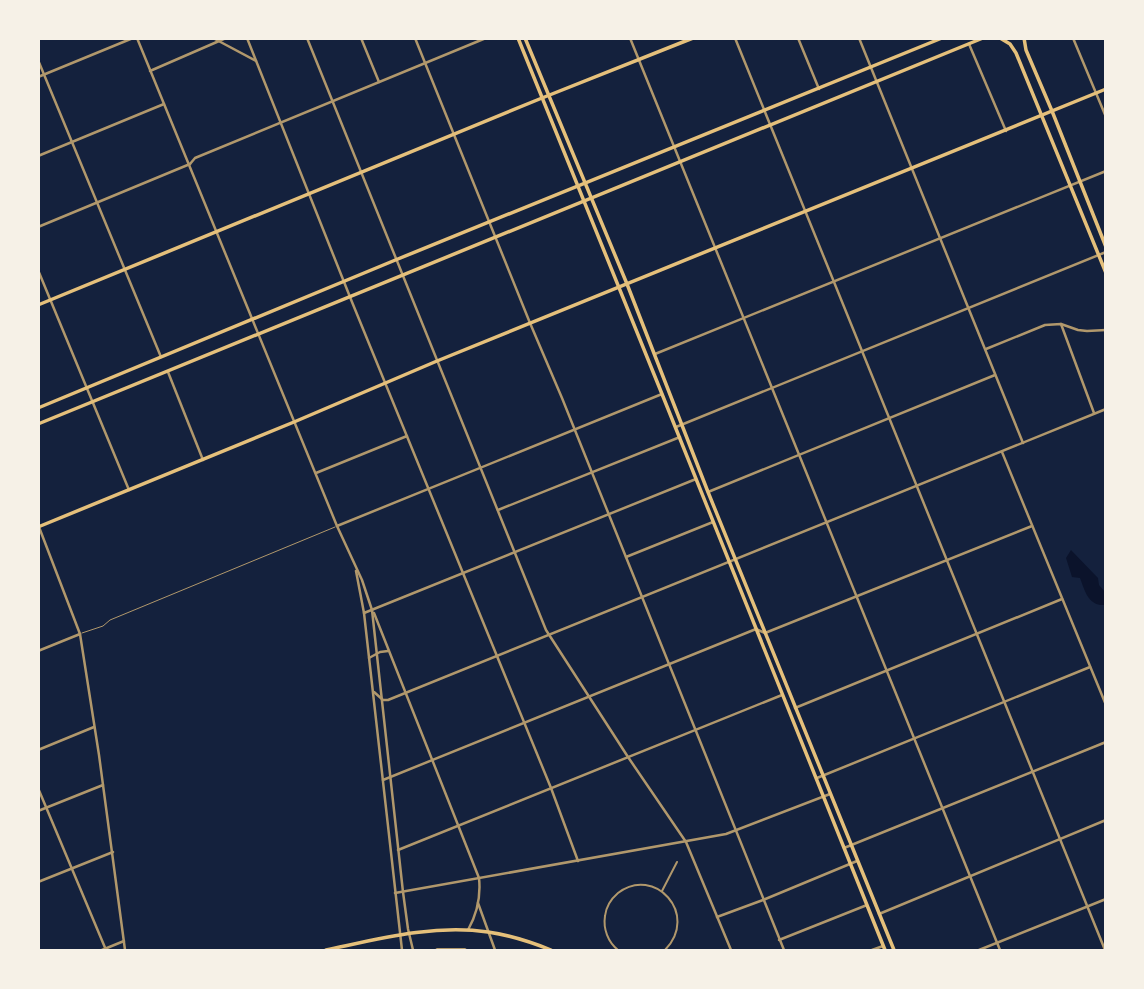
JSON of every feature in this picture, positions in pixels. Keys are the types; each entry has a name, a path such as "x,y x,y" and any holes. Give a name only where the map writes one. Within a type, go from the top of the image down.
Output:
{"main road":[{"path":"518,38 884,948"},
{"path":"526,38 894,950"},
{"path":"38,305 693,38"},
{"path":"38,408 942,38"},
{"path":"38,424 983,38"},
{"path":"1000,38 1010,44 1016,53 1105,273"},
{"path":"1024,38 1026,50 1105,249"},
{"path":"39,526 203,460 437,360 1105,89"},
{"path":"326,950 409,933 468,930 489,932 551,950"},
{"path":"437,950 465,950"}],"street":[{"path":"38,78 135,38 190,164 337,526 362,580 479,878 478,903 468,930"},
{"path":"213,38 256,61"},
{"path":"150,71 226,38"},
{"path":"247,38 551,788 578,861"},
{"path":"307,38 549,635 686,842 731,950"},
{"path":"361,38 379,82"},
{"path":"415,38 783,950"},
{"path":"38,227 190,164 195,158 486,38"},
{"path":"630,38 1000,950"},
{"path":"735,38 1105,950"},
{"path":"798,38 819,89"},
{"path":"859,38 1023,443"},
{"path":"1073,38 1105,117"},
{"path":"969,44 1006,131"},
{"path":"38,60 161,357"},
{"path":"38,156 164,104"},
{"path":"654,354 1105,171"},
{"path":"676,427 1098,255 1105,249"},
{"path":"38,270 129,489"},
{"path":"985,350 1045,325 1061,324 1079,330 1105,330"},
{"path":"1061,324 1094,414"},
{"path":"168,371 203,460"},
{"path":"708,492 995,374"},
{"path":"337,526 662,394"},
{"path":"373,691 383,700 388,700 1105,410"},
{"path":"316,473 407,436"},
{"path":"498,511 680,437"},
{"path":"1002,451 1105,705"},
{"path":"364,613 696,479"},
{"path":"626,557 713,522"},
{"path":"39,526 80,634 125,950"},
{"path":"382,780 756,629 765,633 1032,526"},
{"path":"356,568 364,613 402,950"},
{"path":"795,708 1062,599"},
{"path":"372,610 398,850 413,950"},
{"path":"38,651 80,634"},
{"path":"369,659 377,653 388,651"},
{"path":"816,779 1090,667"},
{"path":"398,850 782,695"},
{"path":"38,750 94,727"},
{"path":"844,848 1105,742"},
{"path":"38,811 103,785"},
{"path":"38,788 104,950 124,941"},
{"path":"395,893 736,831 830,794"},
{"path":"879,914 1105,820"},
{"path":"38,882 113,852"},
{"path":"717,917 857,861"},
{"path":"662,892 677,862"},
{"path":"618,950 605,930 607,908 621,891 641,885 662,892 673,903 677,912 676,933 665,950"},
{"path":"979,950 1105,899"},
{"path":"478,903 495,950"},
{"path":"779,940 867,905"},
{"path":"872,950 884,948"}],"lane":[{"path":"80,634 337,526"}],"water":[{"path":"1071,550 1098,578 1099,585 1105,592 1105,605 1091,600 1080,578 1072,577 1066,558"}]}
